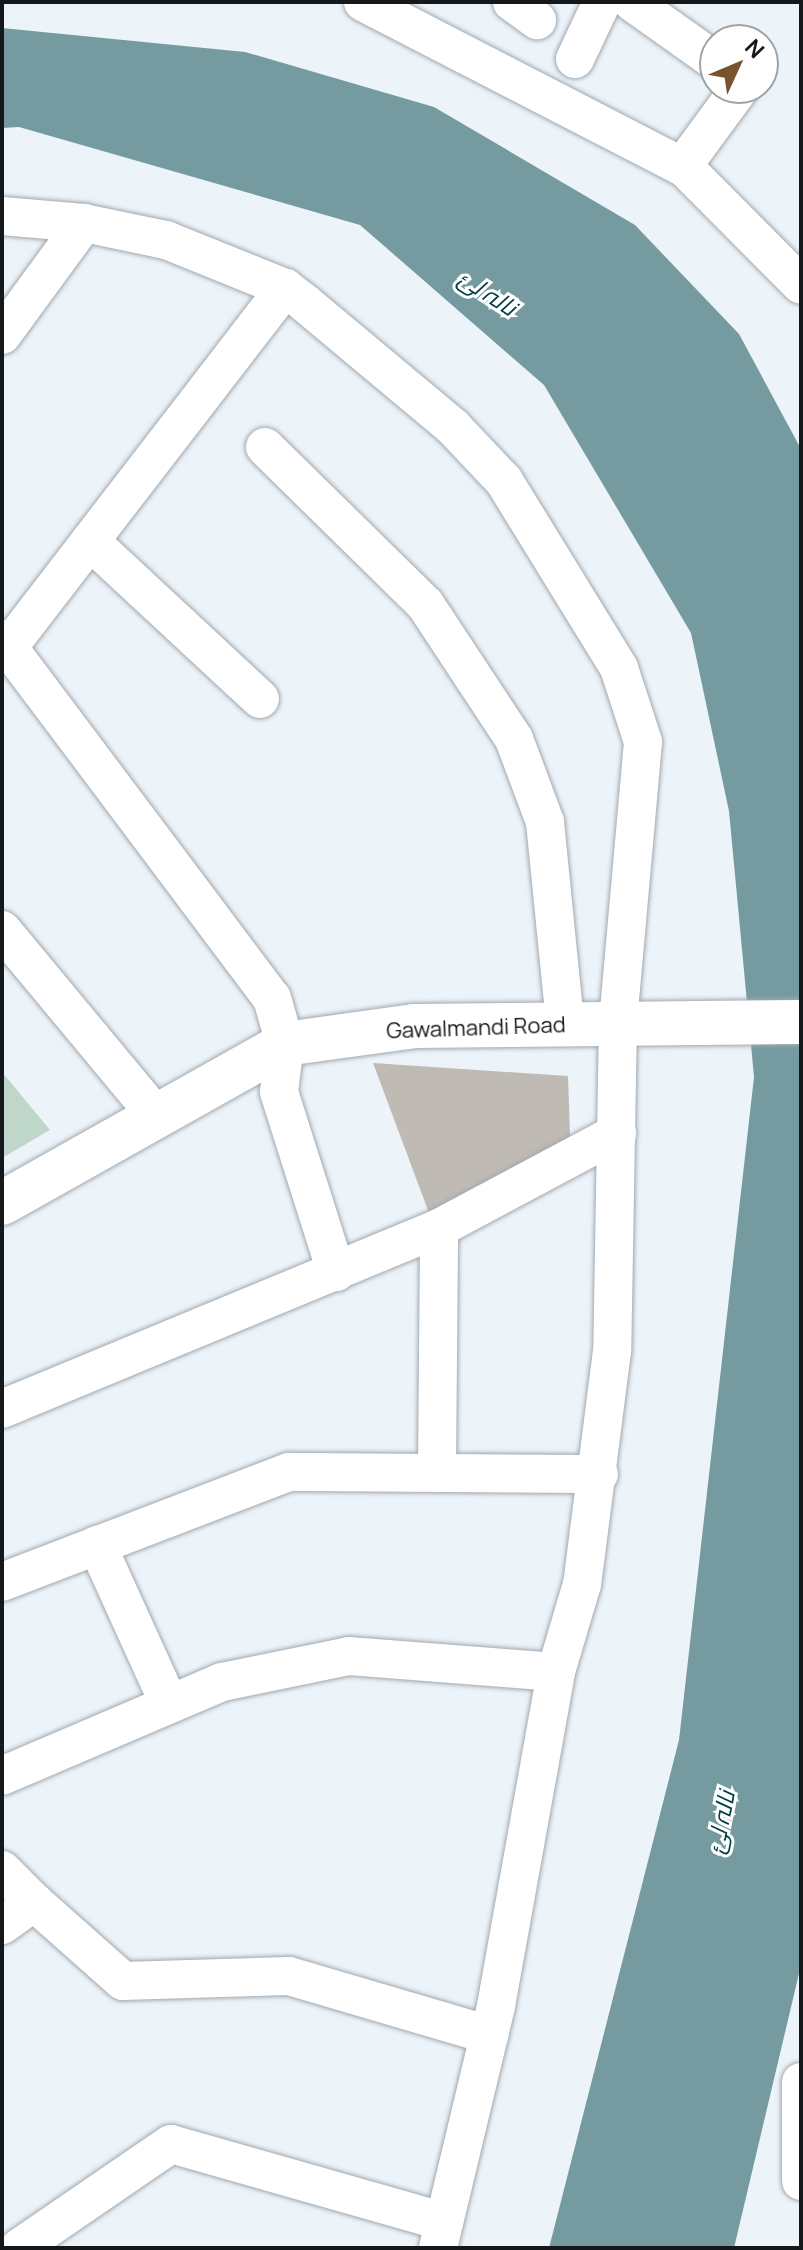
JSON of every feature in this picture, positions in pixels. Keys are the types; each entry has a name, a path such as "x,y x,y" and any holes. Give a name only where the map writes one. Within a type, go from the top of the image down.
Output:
{"street":[{"path":"363,2 686,169 801,285"},
{"path":"575,59 602,2"},
{"path":"632,2 699,50"},
{"path":"693,152 728,104"},
{"path":"2,216 84,223 166,240 285,288 453,427 504,481 619,668 643,742 635,1021 617,1133 612,1351 599,1474 582,1584 556,1672 489,2035 441,2235 171,2144 19,2248"},
{"path":"2,335 84,223"},
{"path":"285,288 90,541 6,642 258,974 272,998 285,1044 279,1092 336,1272"},
{"path":"265,447 425,604 514,739 545,822 565,1024"},
{"path":"90,541 260,699"},
{"path":"2,930 157,1117"},
{"name":"Gawalmandi Road","path":"2,1203 285,1044 414,1026 635,1021 801,1022"},
{"path":"2,1409 439,1228 617,1133"},
{"path":"437,1471 439,1228"},
{"path":"2,1582 289,1472 599,1474"},
{"path":"97,1545 169,1704"},
{"path":"2,1776 222,1682 349,1656 556,1672"},
{"path":"2,1870 123,1981 289,1976 489,2035"},
{"path":"2,1925 34,1902"},
{"path":"801,2082 801,2181"}],"green space":[{"path":"2,1072 50,1130 2,1158"}],"water":[{"name":"نالہ لئ","path":"2,28 245,52 434,107 635,225 739,334 801,449 801,1965 734,2248 549,2248 679,1740 754,1077 729,811 691,633 544,385 360,225 19,127 2,128"}],"building":[{"path":"373,1063 568,1076 571,1163 432,1221"}]}
